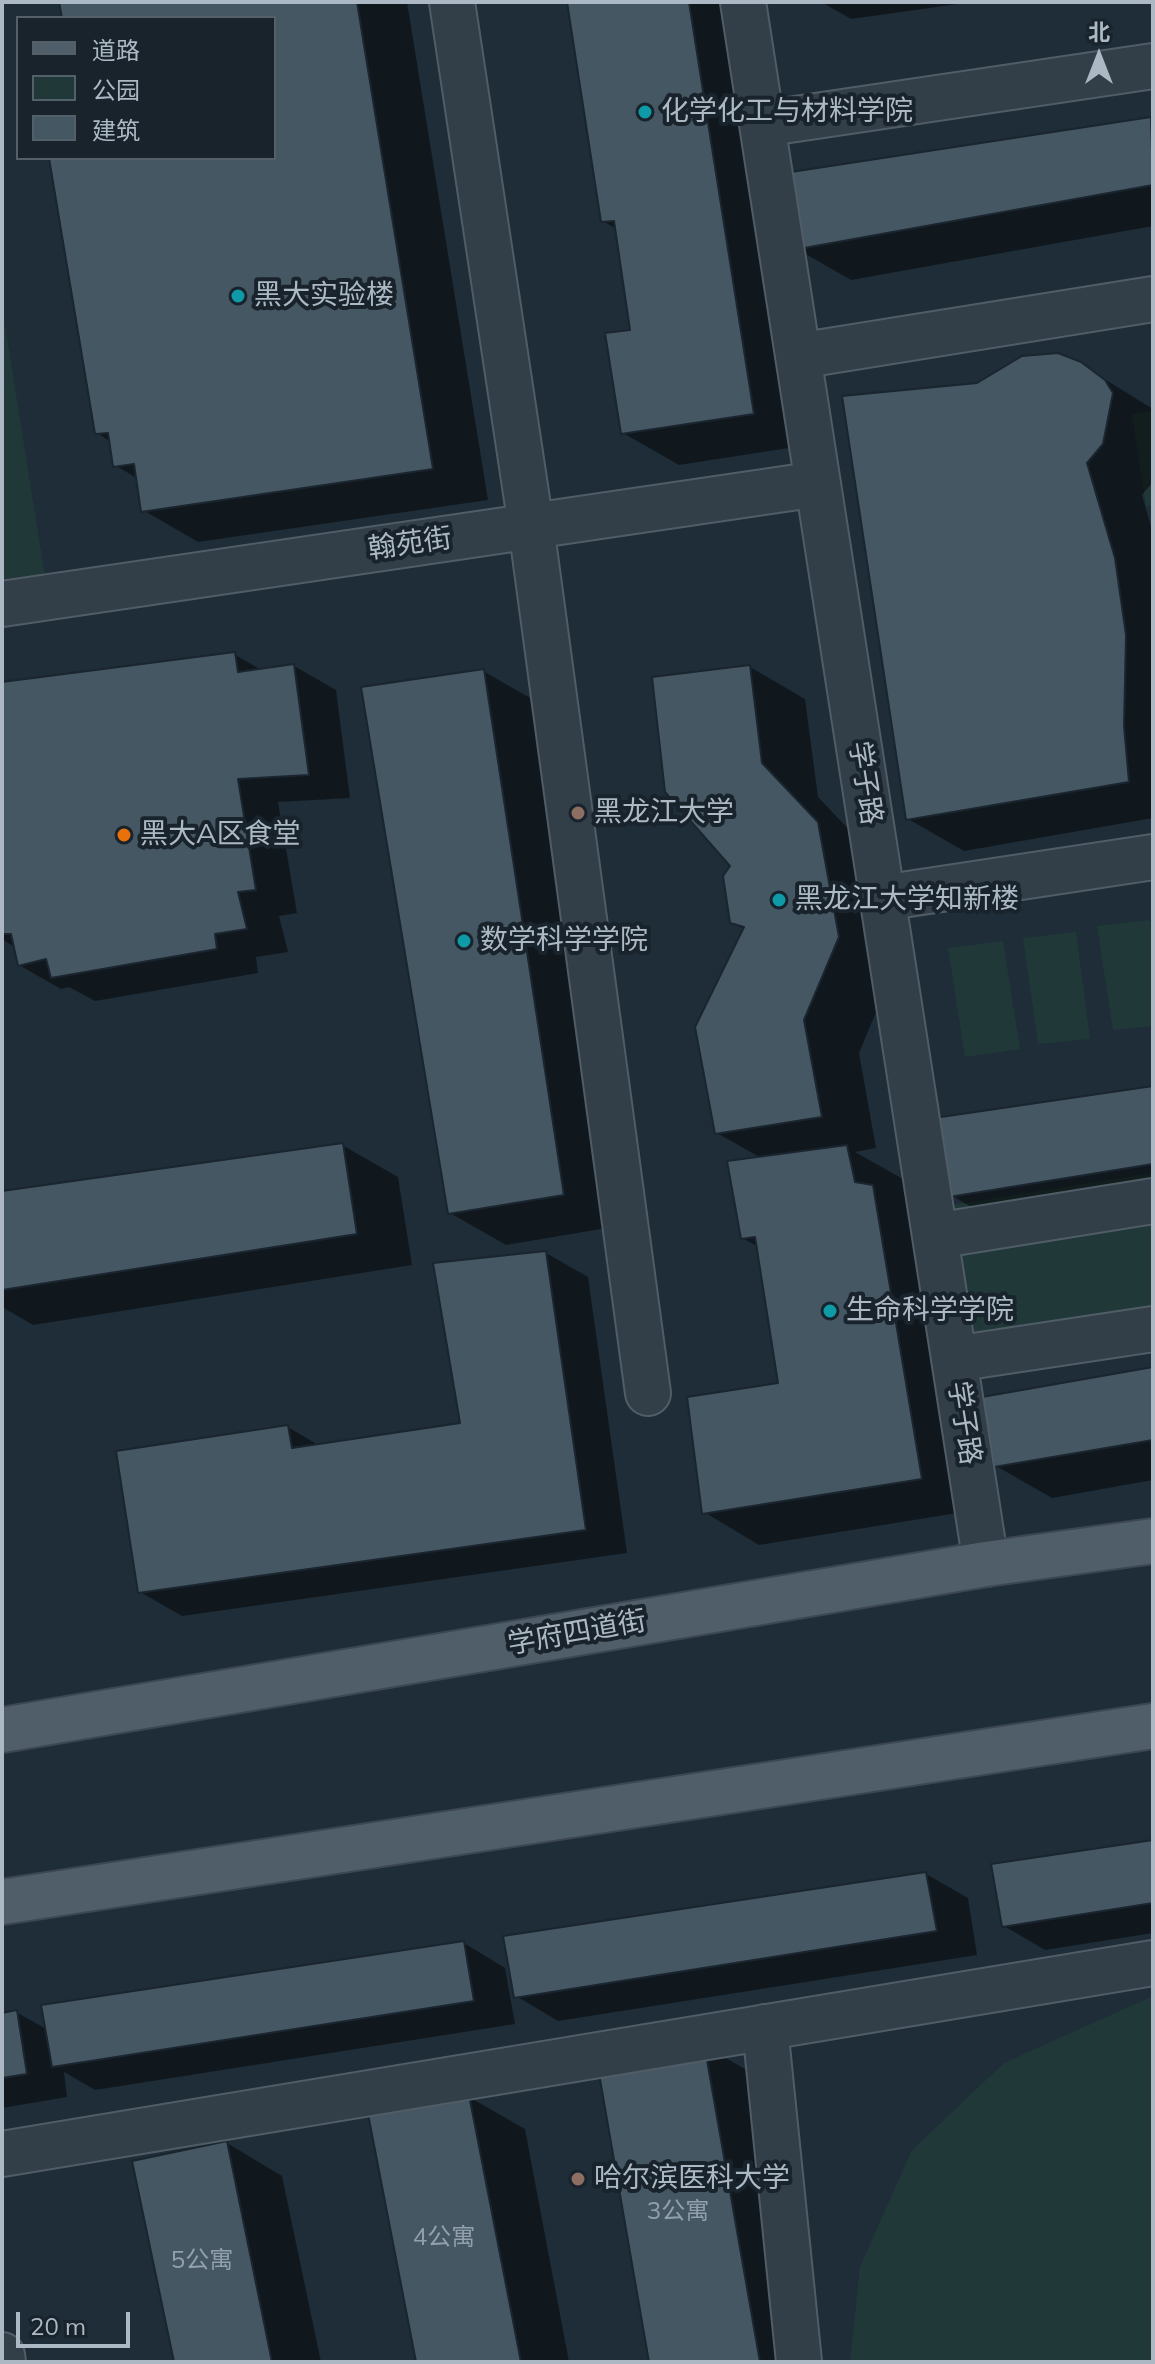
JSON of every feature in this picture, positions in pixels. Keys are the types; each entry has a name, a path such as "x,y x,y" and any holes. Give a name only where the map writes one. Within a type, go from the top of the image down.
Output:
{"main road":[{"name":"学府四道街","path":"2,1730 986,1564 1153,1541"},
{"path":"2,1902 1153,1726"}],"street":[{"path":"452,2 531,526 648,1393"},
{"name":"学子路","path":"743,2 986,1564"},
{"path":"762,124 1153,66"},
{"path":"798,356 1153,299"},
{"name":"翰苑街","path":"2,604 818,484"},
{"path":"882,898 1153,857"},
{"path":"935,1236 1153,1201"},
{"path":"954,1359 1153,1329"},
{"path":"2,2154 1153,1963"},
{"path":"765,2027 799,2362"},
{"path":"2,2355 3,2362"}],"green space":[{"path":"2,306 45,577 2,583"},
{"path":"1153,411 1153,505 1146,506 1132,414"},
{"path":"1150,920 1153,1026 1113,1030 1097,926"},
{"path":"1076,932 1090,1039 1038,1044 1023,938"},
{"path":"1003,941 1020,1049 965,1057 948,948"},
{"path":"1153,1173 1153,1319 976,1346 952,1205"},
{"path":"1153,1996 1153,2362 850,2362 860,2267 912,2150 1004,2063"}],"building":[{"name":"黑大实验楼","path":"59,2 357,2 433,469 141,512 134,464 113,467 108,433 95,434 49,160 276,160 276,16 62,16"},
{"name":"化学化工与材料学院","path":"567,2 689,2 754,414 621,434 605,333 630,330 614,221 601,222"},
{"path":"1151,117 1153,185 793,250 778,174"},
{"path":"1058,353 1081,362 1105,380 1113,393 1103,444 1087,463 1115,558 1126,635 1124,726 1129,782 906,820 842,396 977,383 1022,356"},
{"name":"黑大A区食堂","path":"235,652 238,672 294,664 309,775 238,779 256,890 238,892 247,929 215,934 217,949 51,978 46,959 18,966 11,934 2,934 2,682"},
{"name":"黑龙江大学知新楼","path":"750,665 762,763 818,822 839,937 804,1020 822,1117 715,1134 695,1027 744,927 730,923 723,876 730,866 665,792 652,677"},
{"name":"数学科学学院","path":"484,669 564,1195 448,1214 361,687"},
{"path":"1153,1086 1153,1164 949,1197 934,1118"},
{"path":"343,1143 357,1234 2,1290 2,1191"},
{"name":"生命科学学院","path":"847,1145 855,1182 873,1185 922,1479 702,1514 687,1397 778,1383 755,1237 741,1239 727,1161"},
{"path":"546,1251 586,1530 138,1593 116,1451 288,1425 292,1448 460,1423 433,1263"},
{"path":"1153,1367 1153,1440 994,1467 982,1397"},
{"path":"1153,1840 1153,1903 1002,1927 991,1864"},
{"path":"926,1872 937,1931 514,1998 503,1936"},
{"path":"464,1941 474,2001 52,2067 41,2005"},
{"path":"17,2010 27,2074 2,2078 2,2013"},
{"path":"704,2043 760,2362 649,2362 597,2062"},
{"path":"469,2095 521,2362 416,2362 368,2114"},
{"path":"227,2141 272,2362 174,2362 132,2161"}],"place":[{"name":"化学化工与材料学院","path":"645,112"},
{"name":"黑大实验楼","path":"238,296"},
{"name":"黑龙江大学","path":"578,813"},
{"name":"黑大A区食堂","path":"124,835"},
{"name":"黑龙江大学知新楼","path":"779,900"},
{"name":"数学科学学院","path":"464,941"},
{"name":"生命科学学院","path":"830,1311"},
{"name":"哈尔滨医科大学","path":"578,2179"}]}
